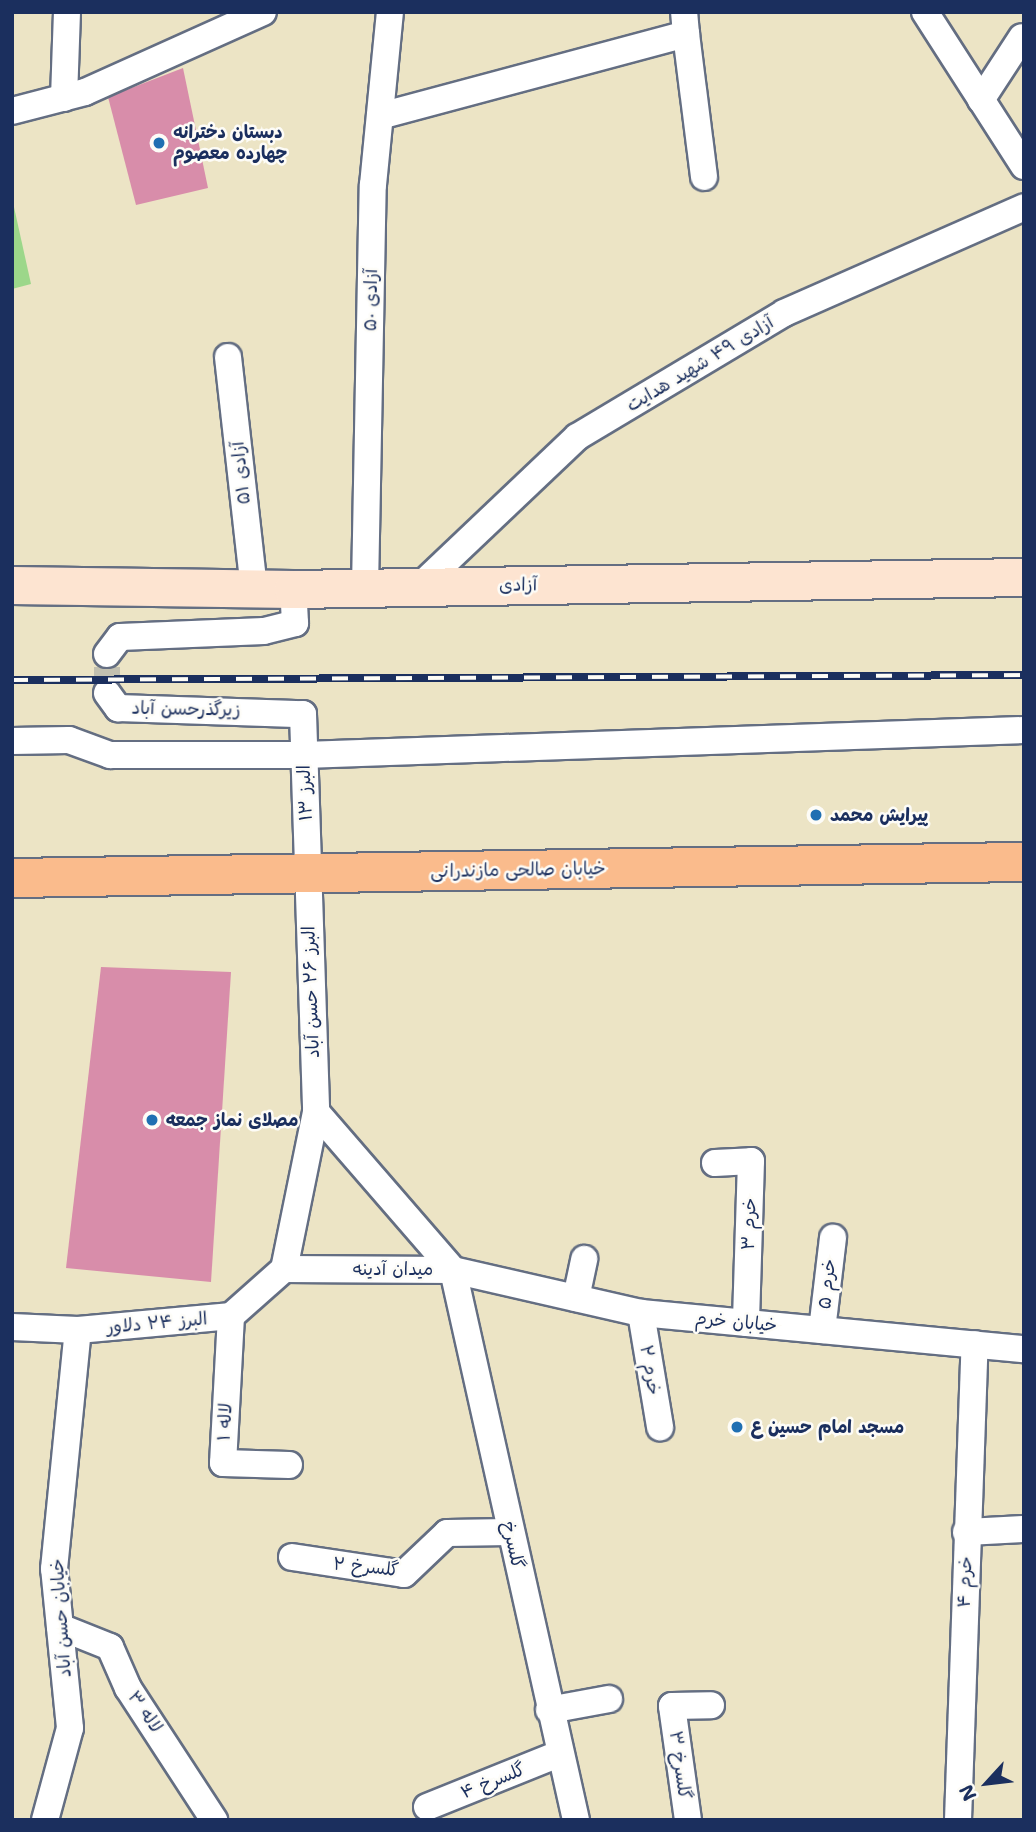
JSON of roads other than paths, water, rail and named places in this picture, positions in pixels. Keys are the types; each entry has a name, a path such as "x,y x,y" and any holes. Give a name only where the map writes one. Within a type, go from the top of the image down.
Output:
{"main road":[{"name":"آزادی","path":"12,585 293,589 1024,577"},
{"name":"خیابان صالحی مازندرانی","path":"12,878 1024,862"}],"street":[{"path":"64,98 67,12"},
{"path":"12,111 64,98 263,12"},
{"name":"آزادی ۵۰","path":"365,588 373,185 390,12"},
{"path":"925,12 1024,166"},
{"path":"380,116 685,23 704,177"},
{"path":"981,100 1022,37"},
{"name":"آزادی ۴۹ شهید هدایت","path":"419,587 577,437 785,313 1024,207"},
{"name":"آزادی ۵۱","path":"228,357 254,589"},
{"path":"107,654 120,637 264,631 295,623 293,589"},
{"name":"زیرگذرحسن آباد","path":"107,692 118,708 272,710 303,713"},
{"name":"البرز ۱۳","path":"303,713 307,873"},
{"path":"12,741 69,740 110,755 304,755 1024,730"},
{"name":"البرز ۲۶ حسن آباد","path":"307,873 316,1112"},
{"path":"284,1269 316,1112"},
{"name":"میدان آدینه","path":"316,1112 453,1270"},
{"name":"خرم ۳","path":"715,1163 751,1161 746,1323"},
{"name":"خرم ۵","path":"822,1330 833,1238"},
{"path":"576,1298 584,1259"},
{"name":"میدان آدینه","path":"284,1269 453,1270"},
{"name":"البرز ۲۴ دلاور","path":"12,1327 78,1330 230,1316 284,1269"},
{"name":"خیابان خرم","path":"453,1270 641,1313 1024,1348"},
{"name":"گلسرخ","path":"453,1270 559,1755 576,1820"},
{"name":"خرم ۲","path":"641,1313 660,1427"},
{"name":"لاله ۱","path":"230,1316 223,1463 289,1465"},
{"name":"خیابان حسن آباد","path":"45,1820 69,1728 54,1569 78,1330"},
{"name":"خرم ۴","path":"958,1820 966,1532 975,1344"},
{"path":"966,1532 1024,1529"},
{"name":"گلسرخ ۲","path":"292,1557 404,1574 447,1533 510,1532"},
{"name":"لاله ۳","path":"60,1627 110,1647 128,1688 214,1820"},
{"path":"549,1710 609,1699"},
{"name":"گلسرخ ۳","path":"688,1820 672,1706 710,1705"},
{"name":"گلسرخ ۴","path":"427,1807 559,1755"}],"tunnel":[{"path":"107,654 107,693"}],"railway":[{"path":"12,680 1024,675"}],"place":[{"name":"دبستان دخترانه چهارده معصوم","path":"159,143"},
{"name":"پیرایش محمد","path":"816,815"},
{"name":"مصلای نماز جمعه","path":"152,1120"},
{"name":"مسجد امام حسین ع","path":"737,1427"}]}
